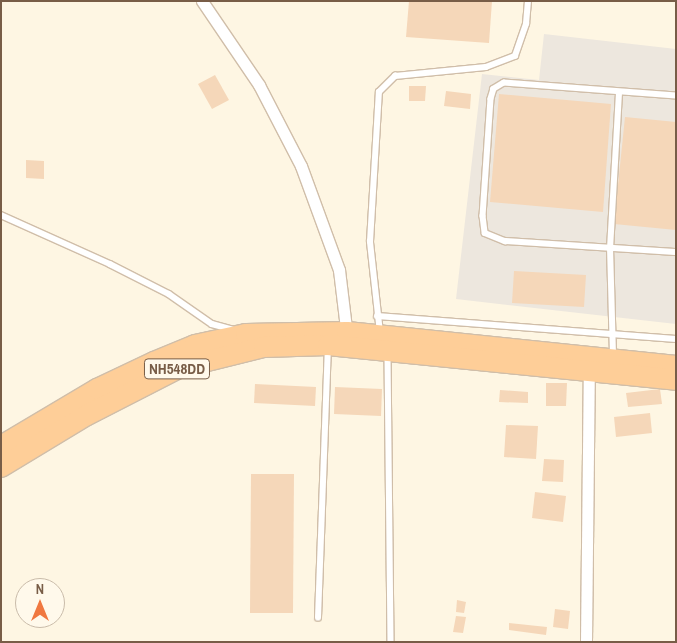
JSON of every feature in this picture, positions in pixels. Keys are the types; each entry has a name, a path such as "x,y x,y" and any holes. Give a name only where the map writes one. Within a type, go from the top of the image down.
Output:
{"highway":[{"name":"NH548DD","path":"1,468 82,408 195,345 246,334 338,339"},
{"name":"NH548DD","path":"382,334 589,372 676,380"},
{"name":"NH548DD","path":"1,446 82,408 179,368 222,354 264,347 382,334 676,366"}],"street":[{"path":"202,1 259,85 301,166 338,270 338,339"},
{"path":"586,642 589,372"}],"lane":[{"path":"391,642 382,334 370,242 379,92 395,76 486,67 515,56 526,24 528,1"},
{"path":"676,96 619,93 520,82 504,83 494,89 483,216 485,233 505,241 676,252"},
{"path":"613,360 610,249 619,93"},
{"path":"1,216 27,224 138,278 212,324 246,334"},
{"path":"382,334 613,333 676,339"},
{"path":"318,618 338,339"}],"shaded area":[{"path":"544,34 676,49 676,324 456,299 482,74 539,80"}],"building":[{"path":"409,1 492,1 489,43 406,37"},
{"path":"215,75 229,100 212,109 198,84"},
{"path":"409,86 426,86 425,101 409,101"},
{"path":"446,91 471,94 470,109 444,106"},
{"path":"499,94 611,104 603,212 490,202"},
{"path":"625,117 676,122 676,230 614,224"},
{"path":"26,160 44,161 44,179 26,178"},
{"path":"514,271 586,275 584,307 512,303"},
{"path":"546,383 567,383 566,406 546,406"},
{"path":"255,384 316,387 315,406 254,403"},
{"path":"335,387 382,389 381,416 334,414"},
{"path":"660,389 662,404 628,407 626,393"},
{"path":"500,390 528,392 528,403 499,402"},
{"path":"650,413 652,433 616,437 614,417"},
{"path":"506,425 538,426 536,459 504,457"},
{"path":"544,459 564,460 563,482 542,481"},
{"path":"251,474 294,474 293,613 250,613"},
{"path":"535,492 566,496 563,522 532,518"},
{"path":"457,600 466,602 464,613 456,612"},
{"path":"555,609 570,611 568,629 553,627"},
{"path":"456,616 466,617 463,633 453,632"},
{"path":"509,623 547,627 546,635 509,630"}]}
